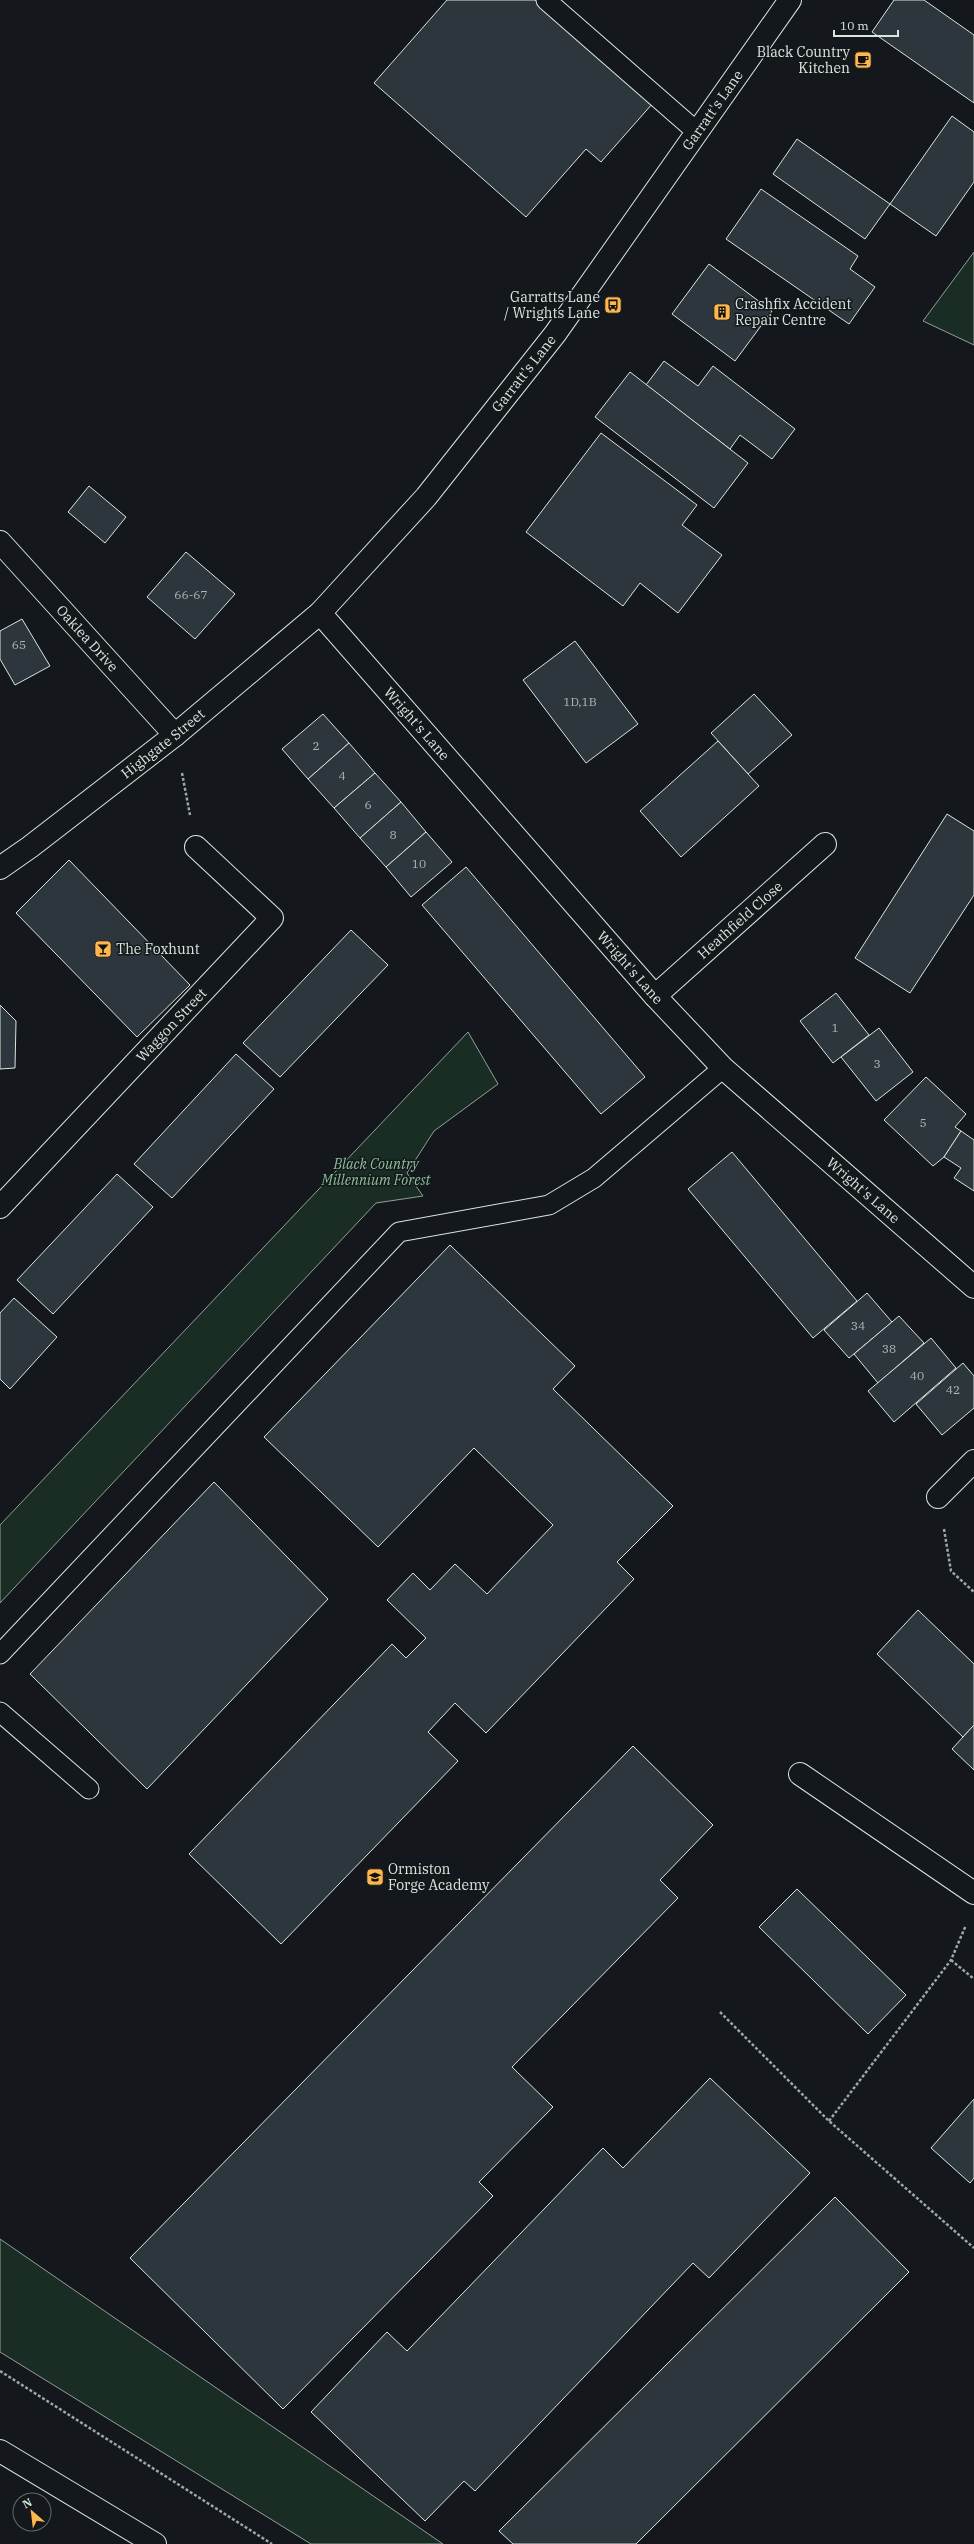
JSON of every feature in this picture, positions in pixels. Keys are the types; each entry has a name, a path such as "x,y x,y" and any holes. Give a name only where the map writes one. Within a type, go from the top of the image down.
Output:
{"street":[{"name":"Garratt's Lane","path":"320,613 426,497 550,340 790,0"},
{"name":"Oaklea Drive","path":"0,542 175,735"},
{"name":"Highgate Street","path":"0,868 30,847 175,735 320,613"},
{"name":"Wright's Lane","path":"320,613 655,996 723,1068 974,1287"},
{"name":"Heathfield Close","path":"655,996 825,844"},
{"name":"Waggon Street","path":"0,1207 272,918 196,847"},
{"path":"938,1497 974,1461"},
{"path":"800,1774 974,1893"},
{"path":"0,2451 155,2544"}],"lane":[{"path":"546,0 697,132"},
{"path":"0,1654 399,1232 549,1205 594,1178 723,1068"},
{"path":"0,1712 89,1789"}],"path":[{"path":"175,735 196,847"},
{"path":"938,1497 951,1570 974,1592"},
{"path":"829,2121 952,1960 968,1918"},
{"path":"952,1960 974,1979"},
{"path":"720,2012 829,2121 974,2248"},
{"path":"0,2371 272,2544"}],"green space":[{"path":"974,252 974,345 923,321"},
{"name":"Black Country Millennium Forest","path":"468,1032 498,1084 434,1131 407,1173 423,1196 376,1203 0,1603 0,1525"},
{"path":"0,2239 443,2544 311,2544 0,2352"}],"building":[{"path":"447,0 535,0 653,103 601,162 586,149 526,217 374,83"},
{"path":"894,0 924,0 974,35 974,103 872,32"},
{"path":"952,116 974,132 974,182 936,236 890,204"},
{"path":"797,139 890,204 865,239 773,174"},
{"path":"761,189 858,256 850,269 875,287 849,324 726,239"},
{"name":"Crashfix Accident Repair Centre","path":"709,264 772,311 735,361 672,314"},
{"path":"664,361 698,386 713,366 795,429 772,459 740,435 730,449 646,385"},
{"path":"630,372 748,463 714,508 595,417"},
{"path":"601,433 697,505 682,525 722,555 678,613 640,583 623,606 526,532"},
{"path":"89,486 126,517 105,543 68,512"},
{"path":"186,552 235,594 195,639 147,597"},
{"path":"22,619 50,666 15,685 0,659 0,631"},
{"path":"575,641 638,724 586,763 523,680"},
{"path":"754,694 792,735 748,774 711,733"},
{"path":"323,714 349,743 308,779 282,749"},
{"path":"718,741 759,786 681,857 640,811"},
{"path":"349,743 375,773 334,808 308,779"},
{"path":"375,773 401,802 360,838 334,808"},
{"path":"401,802 426,832 386,867 360,838"},
{"path":"947,814 974,831 974,895 910,993 855,958"},
{"path":"426,832 452,862 411,897 386,867"},
{"name":"The Foxhunt","path":"69,860 190,985 137,1037 16,913"},
{"path":"466,867 645,1077 601,1114 422,905"},
{"path":"351,930 388,965 280,1077 243,1043"},
{"path":"836,993 869,1035 833,1063 800,1021"},
{"path":"0,1005 16,1021 15,1068 0,1069"},
{"path":"879,1028 913,1072 876,1101 841,1057"},
{"path":"236,1054 274,1089 172,1198 134,1164"},
{"path":"926,1077 966,1114 955,1127 961,1131 944,1157 933,1166 884,1120"},
{"path":"961,1131 974,1140 974,1191 954,1178 961,1168 944,1157"},
{"path":"732,1152 857,1301 813,1338 688,1189"},
{"path":"117,1174 153,1207 53,1314 17,1280"},
{"path":"450,1245 575,1366 553,1389 673,1506 617,1562 634,1579 486,1733 455,1703 428,1732 458,1761 281,1944 189,1854 392,1644 406,1658 426,1638 387,1600 413,1573 430,1590 455,1564 487,1594 553,1525 474,1448 378,1547 264,1437"},
{"path":"867,1293 892,1322 849,1358 824,1330"},
{"path":"14,1298 57,1337 10,1389 0,1379 0,1313"},
{"path":"899,1316 924,1343 878,1383 854,1354"},
{"path":"931,1338 956,1368 894,1422 868,1391"},
{"path":"963,1363 974,1376 974,1408 942,1435 916,1404"},
{"path":"214,1482 328,1599 147,1789 30,1674"},
{"path":"918,1610 974,1664 974,1725 963,1737 877,1654"},
{"path":"974,1725 974,1770 952,1749"},
{"path":"633,1746 713,1825 660,1880 678,1898 512,2067 553,2107 479,2182 493,2196 283,2409 130,2258"},
{"path":"797,1889 906,1995 868,2034 759,1927"},
{"path":"710,2078 810,2173 709,2278 693,2263 475,2491 464,2481 425,2521 311,2412 387,2332 407,2351 603,2148 623,2168"},
{"path":"974,2099 974,2178 970,2183 931,2148"},
{"path":"835,2197 909,2272 636,2544 513,2544 499,2531"}],"place":[{"name":"Black Country Kitchen","path":"863,60"},
{"name":"Garratts Lane / Wrights Lane","path":"613,305"},
{"name":"Crashfix Accident Repair Centre","path":"722,312"},
{"name":"The Foxhunt","path":"103,949"},
{"name":"Ormiston Forge Academy","path":"375,1877"}]}
